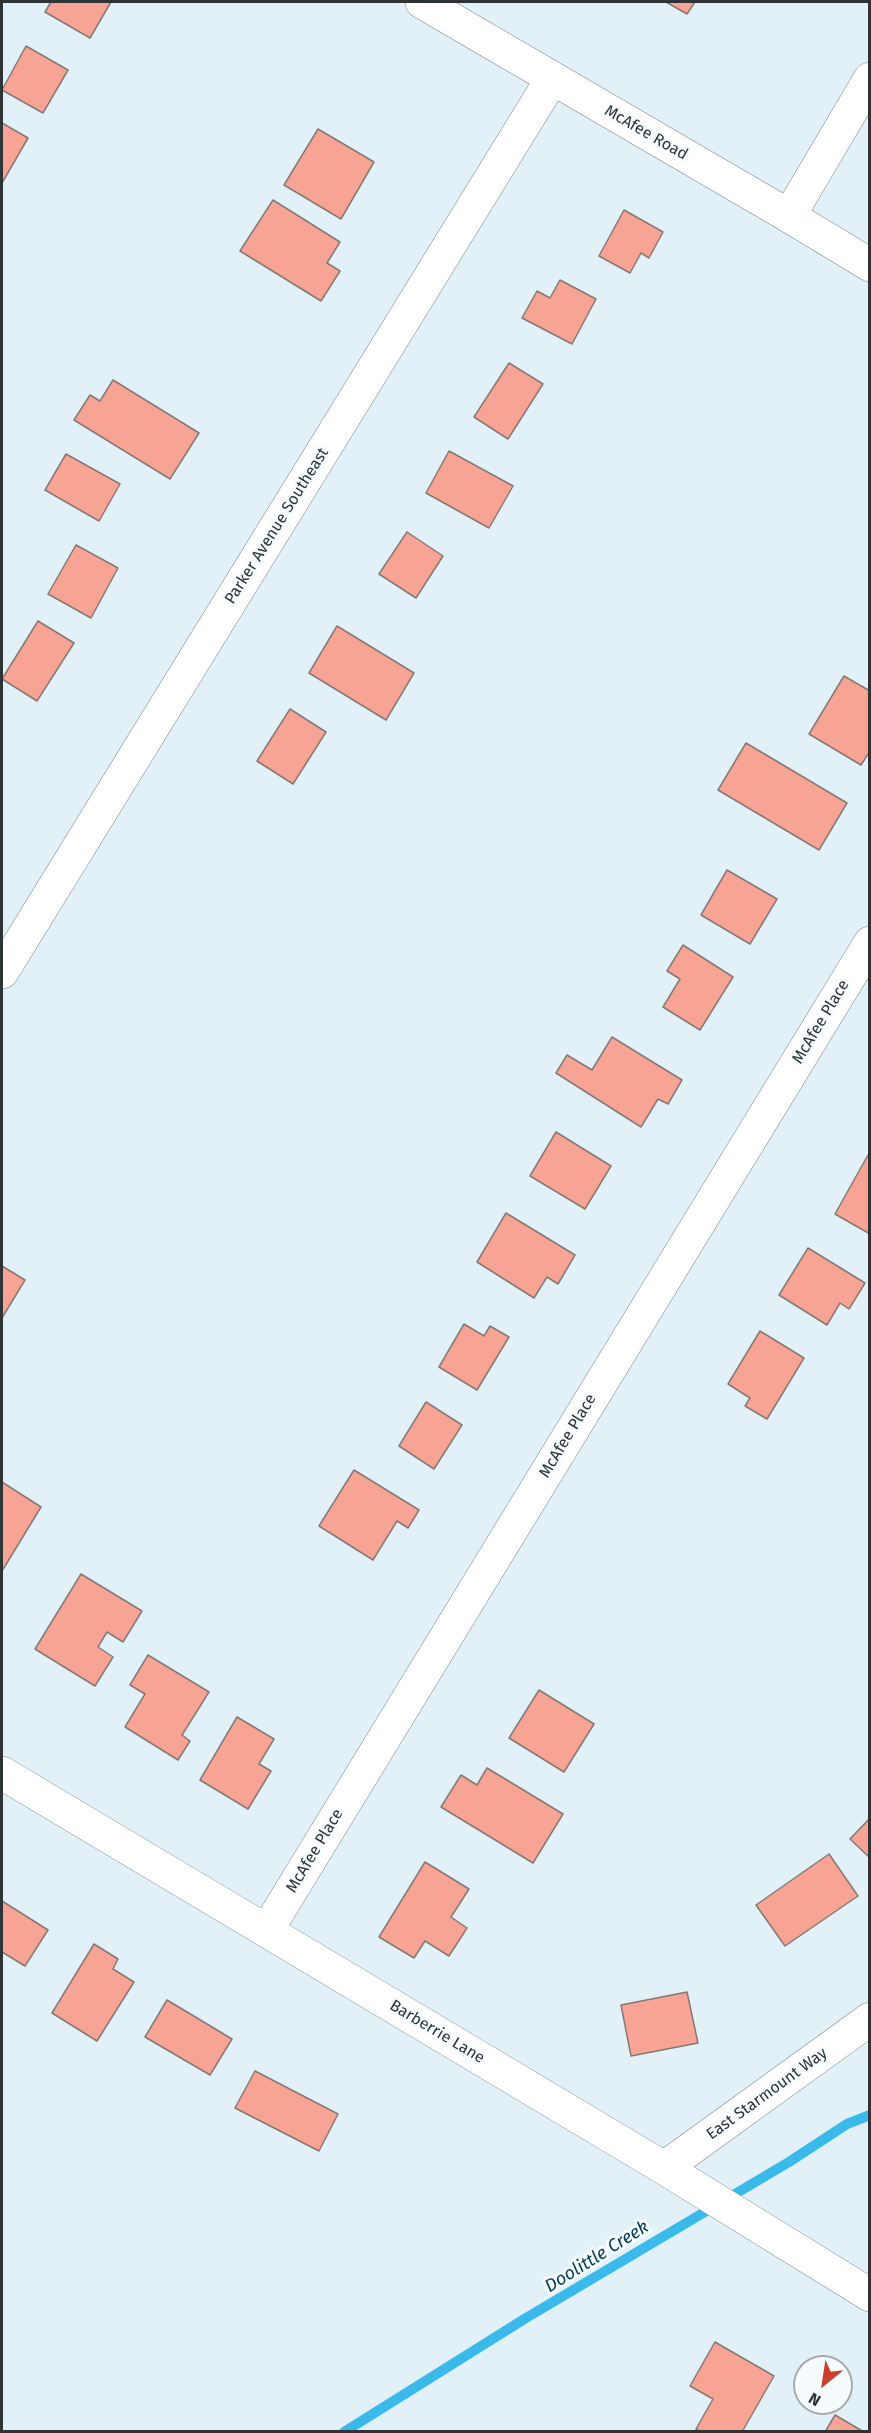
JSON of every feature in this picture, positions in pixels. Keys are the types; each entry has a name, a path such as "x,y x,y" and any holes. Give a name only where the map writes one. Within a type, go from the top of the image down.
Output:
{"street":[{"name":"McAfee Road","path":"422,2 789,216 870,266"},
{"name":"Parker Avenue Southeast","path":"2,972 552,79"},
{"path":"789,216 870,79"},
{"name":"McAfee Place","path":"267,1930 870,943"},
{"name":"Barberrie Lane","path":"2,1773 664,2168 870,2295"},
{"name":"East Starmount Way","path":"664,2168 870,2019"}],"building":[{"path":"51,2 111,2 90,38 45,12"},
{"path":"666,2 695,2 687,14"},
{"path":"26,46 68,70 43,113 2,90"},
{"path":"2,123 28,138 2,183"},
{"path":"318,129 374,162 341,219 284,185"},
{"path":"273,200 340,242 327,263 340,271 321,301 240,251"},
{"path":"624,210 663,232 649,258 641,253 630,273 599,256"},
{"path":"560,280 596,299 572,344 522,318 537,291 550,298"},
{"path":"509,363 543,384 508,439 474,417"},
{"path":"113,380 199,433 170,479 74,420 90,395 100,401"},
{"path":"449,451 513,486 489,528 426,493"},
{"path":"66,454 120,484 99,521 45,490"},
{"path":"407,532 443,556 416,598 379,574"},
{"path":"76,545 118,568 91,618 48,594"},
{"path":"38,621 74,643 37,701 2,679"},
{"path":"337,626 414,673 386,720 309,673"},
{"path":"844,676 870,691 870,751 861,765 809,734"},
{"path":"290,709 326,732 293,784 257,761"},
{"path":"746,743 847,803 819,850 718,790"},
{"path":"727,870 777,899 750,944 701,915"},
{"path":"683,945 733,977 700,1030 663,1007 680,979 667,971"},
{"path":"612,1037 682,1080 668,1104 658,1099 641,1127 556,1073 567,1055 592,1070"},
{"path":"556,1132 611,1166 585,1209 530,1176"},
{"path":"868,1155 870,1156 870,1234 835,1214"},
{"path":"506,1213 575,1255 558,1284 547,1277 534,1298 477,1262"},
{"path":"808,1248 865,1283 849,1309 840,1303 827,1325 779,1295"},
{"path":"2,1266 25,1280 2,1318"},
{"path":"464,1324 484,1336 490,1326 509,1337 477,1390 439,1367"},
{"path":"760,1331 804,1358 767,1419 745,1406 750,1398 728,1384"},
{"path":"426,1402 462,1425 434,1469 399,1446"},
{"path":"354,1470 419,1510 408,1528 397,1521 373,1560 319,1526"},
{"path":"2,1482 41,1507 2,1571"},
{"path":"81,1574 142,1611 123,1642 107,1632 98,1647 113,1657 95,1686 35,1649"},
{"path":"148,1655 209,1692 182,1735 190,1741 178,1760 125,1727 145,1694 130,1685"},
{"path":"539,1690 594,1724 564,1772 509,1738"},
{"path":"237,1717 274,1739 259,1764 271,1771 248,1809 200,1780"},
{"path":"487,1768 563,1814 533,1863 441,1807 461,1775 477,1785"},
{"path":"870,1818 870,1858 850,1839"},
{"path":"829,1854 858,1896 785,1946 756,1905"},
{"path":"425,1862 469,1889 451,1917 467,1928 449,1956 425,1941 414,1958 379,1937"},
{"path":"2,1901 48,1930 25,1966 2,1952"},
{"path":"94,1944 118,1959 113,1969 134,1982 97,2041 52,2013"},
{"path":"687,1992 698,2043 631,2056 621,2005"},
{"path":"167,2000 232,2039 210,2075 145,2037"},
{"path":"255,2071 338,2114 319,2151 235,2108"},
{"path":"715,2342 774,2376 742,2432 701,2432 696,2429 713,2399 690,2386"},
{"path":"835,2415 864,2432 825,2432"}],"waterway":[{"name":"Doolittle Creek","path":"344,2432 526,2318 789,2162 847,2124 870,2115"}]}
